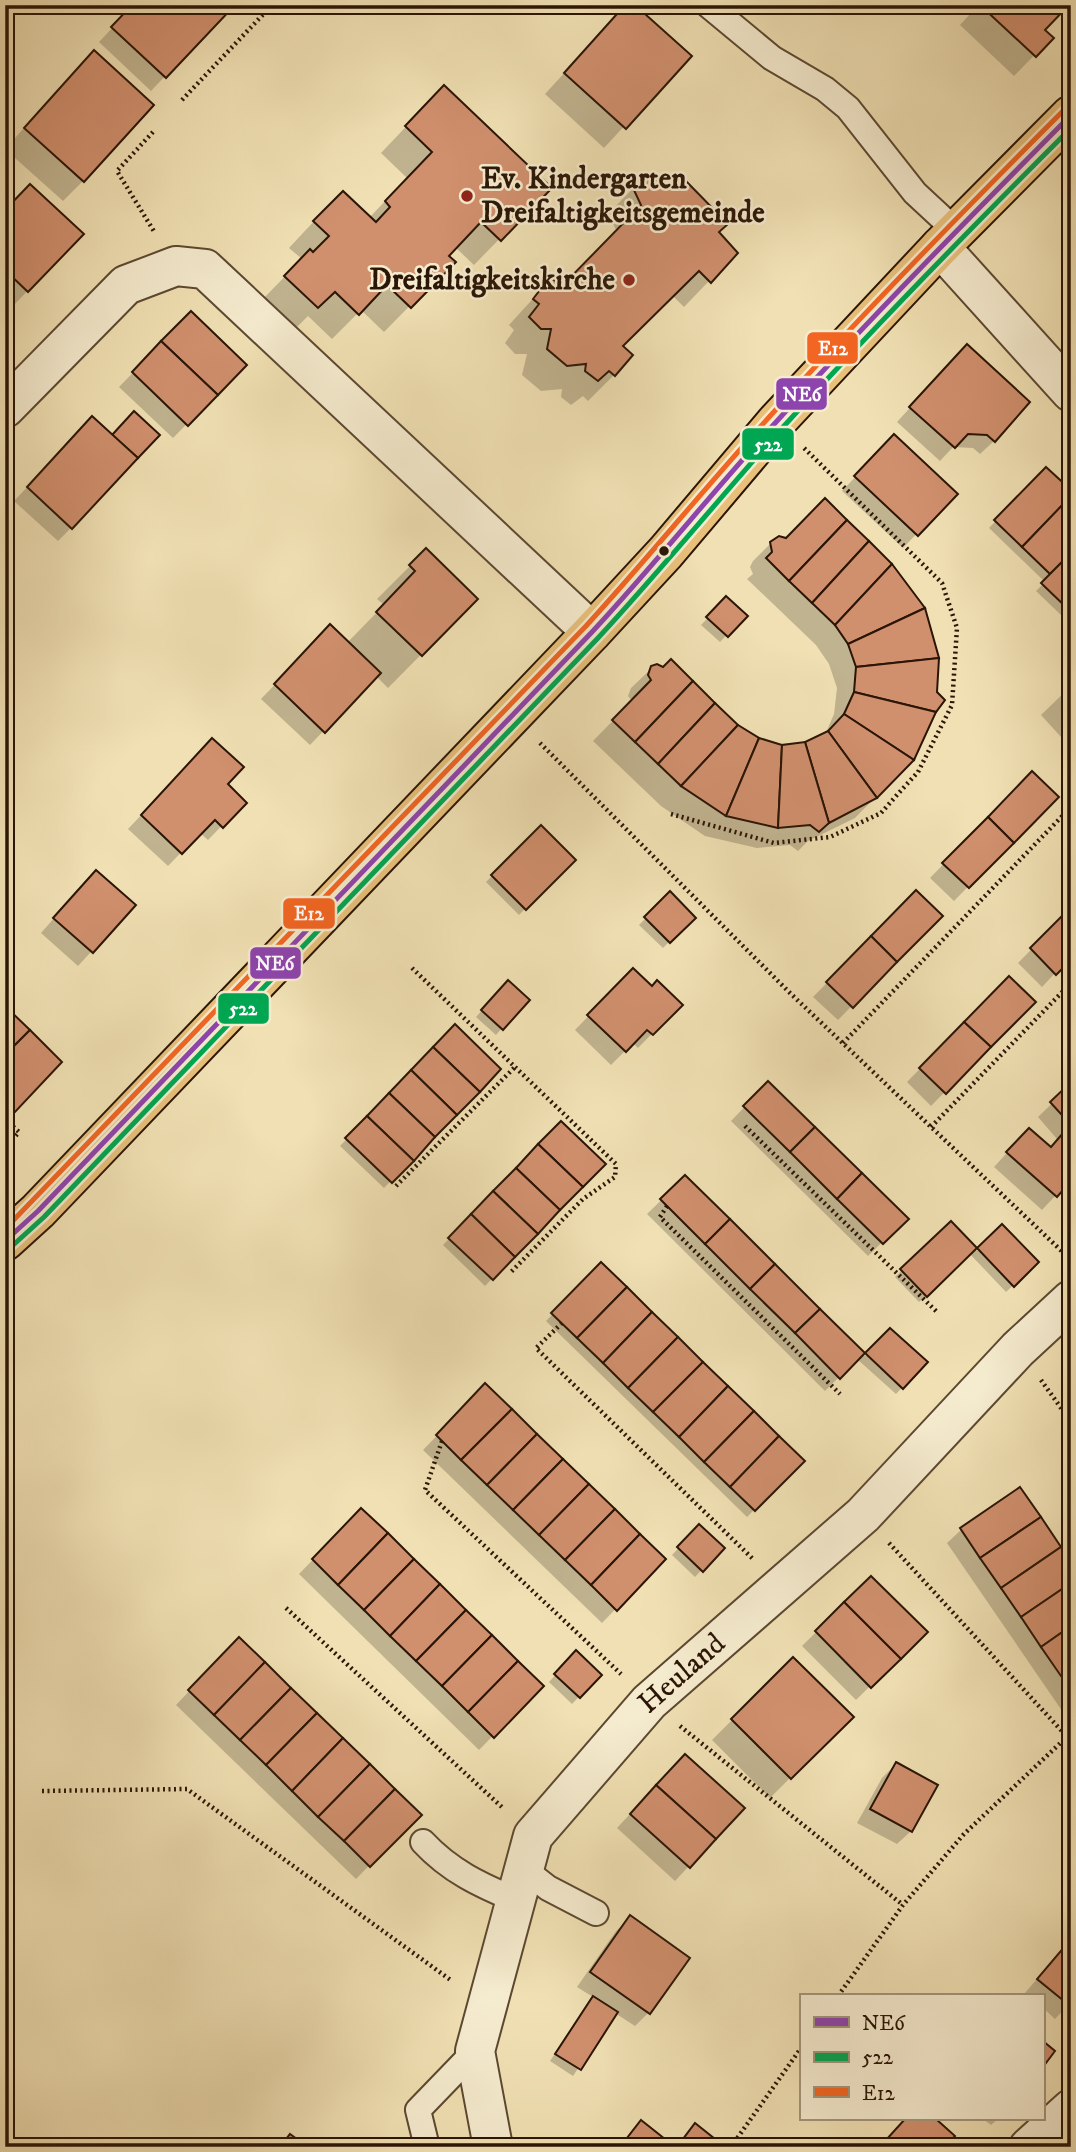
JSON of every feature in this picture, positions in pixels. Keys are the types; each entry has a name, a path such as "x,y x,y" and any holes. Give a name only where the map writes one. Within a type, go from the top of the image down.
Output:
{"main road":[{"path":"5,1241 38,1211 592,632 666,552 776,422 948,239 1071,115"}],"street":[{"path":"948,239 1071,391"},
{"path":"5,408 126,285 176,266 205,270 592,632"},
{"name":"Heuland","path":"493,2147 475,2051 525,1869 649,1702 863,1515 1018,1349 1071,1300"},
{"path":"1029,2147 1071,2109"}],"lane":[{"path":"708,5 772,58 825,89 848,108 948,239"},
{"path":"423,1842 442,1862 471,1881 525,1869 548,1888 596,1913"},
{"path":"427,2147 418,2110 475,2051"}],"path":[{"path":"182,100 272,5"},
{"path":"153,132 117,171 176,266"},
{"path":"671,814 775,843 830,837 881,813 897,796 918,772 952,705 957,628 942,583 776,422"},
{"path":"512,715 843,1044 1071,1260"},
{"path":"843,1044 1071,807"},
{"path":"412,968 616,1164 615,1177 583,1199 510,1273"},
{"path":"931,1127 1071,983"},
{"path":"396,1186 515,1067"},
{"path":"5,1119 19,1132 5,1147"},
{"path":"744,1126 937,1312"},
{"path":"667,1206 660,1217 840,1394"},
{"path":"562,1323 536,1348 781,1586"},
{"path":"1018,1349 1071,1422"},
{"path":"442,1441 425,1490 649,1702 815,1831 904,1905"},
{"path":"839,1994 904,1905 964,1834 1069,1737 863,1515"},
{"path":"286,1608 525,1869"},
{"path":"42,1791 187,1789 487,2007"},
{"path":"731,2147 800,2049"}],"building":[{"path":"132,5 235,5 166,78 111,27"},
{"path":"625,5 635,5 692,56 626,129 564,73"},
{"path":"980,5 1069,5 1045,30 1054,38 1036,57"},
{"path":"94,50 154,105 84,182 24,128"},
{"name":"Ev. Kindergarten Dreifaltigkeitsgemeinde","path":"444,85 552,188 501,241 481,222 449,256 456,262 411,308 387,285 359,315 335,292 318,308 284,276 310,249 313,252 329,236 313,221 343,191 376,222 390,207 385,201 432,152 405,126"},
{"name":"Dreifaltigkeitskirche","path":"683,178 728,224 719,232 738,253 711,283 699,271 623,346 633,355 615,376 609,371 598,381 585,371 586,364 567,366 547,349 551,329 541,329 529,317 539,304 533,299 550,277 562,286 641,205 633,188 638,180"},
{"path":"30,184 84,234 28,292 5,270 5,210"},
{"path":"191,311 247,365 218,395 161,341"},
{"path":"161,341 218,395 188,426 132,372"},
{"path":"967,344 1030,402 995,442 987,435 968,434 955,448 909,407"},
{"path":"134,411 160,435 138,458 112,435"},
{"path":"92,416 138,458 72,529 27,487"},
{"path":"894,434 958,494 918,536 854,476"},
{"path":"1046,467 1071,490 1071,496 1022,547 994,520"},
{"path":"1071,496 1071,553 1050,574 1022,547"},
{"path":"825,498 847,520 789,581 766,558 772,552 770,542 779,536 786,538"},
{"path":"847,520 869,541 812,603 789,581"},
{"path":"869,541 892,564 835,625 812,603"},
{"path":"426,548 478,599 422,656 376,612 415,571 409,565"},
{"path":"1071,553 1071,608 1069,610 1041,583"},
{"path":"892,564 925,608 848,644 835,625"},
{"path":"726,596 748,616 728,637 706,617"},
{"path":"925,608 939,658 856,667 848,644"},
{"path":"330,624 381,673 325,733 274,684"},
{"path":"939,658 937,692 945,700 936,712 854,692 856,667"},
{"path":"671,659 693,681 635,742 612,720 651,680 648,675 651,666 657,664 663,667"},
{"path":"693,681 715,703 658,764 635,742"},
{"path":"854,692 936,712 914,760 844,714"},
{"path":"715,703 738,725 681,786 658,764"},
{"path":"844,714 914,760 877,798 828,731"},
{"path":"738,725 759,738 726,816 681,786"},
{"path":"828,731 877,798 829,823 805,742"},
{"path":"212,738 244,767 228,784 247,803 223,828 215,820 182,854 141,815"},
{"path":"759,738 782,745 778,828 726,816"},
{"path":"805,742 829,823 819,832 810,825 778,828 782,745"},
{"path":"1032,771 1059,797 1014,843 988,817"},
{"path":"988,817 1014,843 969,888 942,863"},
{"path":"541,825 576,860 526,910 491,875"},
{"path":"96,870 136,905 93,953 53,918"},
{"path":"916,890 943,916 897,962 871,936"},
{"path":"670,891 696,918 670,943 644,917"},
{"path":"1071,907 1071,960 1056,975 1030,948"},
{"path":"871,936 897,962 853,1008 826,982"},
{"path":"633,968 652,986 657,980 683,1005 653,1035 647,1030 626,1052 587,1015"},
{"path":"1009,976 1036,1002 991,1047 964,1022"},
{"path":"508,980 530,1000 503,1030 481,1010"},
{"path":"5,1006 30,1030 5,1055"},
{"path":"964,1022 991,1047 946,1094 919,1068"},
{"path":"455,1024 501,1069 480,1092 433,1047"},
{"path":"30,1030 62,1062 15,1112 5,1104 5,1055"},
{"path":"433,1047 480,1092 457,1115 411,1070"},
{"path":"411,1070 457,1115 435,1137 389,1093"},
{"path":"768,1081 815,1127 790,1152 743,1106"},
{"path":"1071,1082 1071,1125 1050,1102"},
{"path":"389,1093 435,1137 414,1161 367,1116"},
{"path":"367,1116 414,1161 392,1183 345,1138"},
{"path":"561,1121 606,1164 583,1187 538,1144"},
{"path":"1070,1125 1071,1181 1057,1197 1006,1152 1029,1128 1051,1147"},
{"path":"815,1127 862,1173 837,1199 790,1152"},
{"path":"538,1144 583,1187 560,1210 516,1168"},
{"path":"516,1168 560,1210 538,1234 493,1191"},
{"path":"862,1173 909,1219 883,1244 837,1199"},
{"path":"685,1175 730,1219 705,1244 660,1199"},
{"path":"493,1191 538,1234 515,1257 471,1214"},
{"path":"471,1214 515,1257 493,1280 448,1238"},
{"path":"730,1219 775,1264 750,1289 705,1244"},
{"path":"951,1221 977,1248 927,1297 900,1269"},
{"path":"1002,1224 1039,1262 1014,1287 977,1248"},
{"path":"601,1262 627,1287 577,1338 551,1313"},
{"path":"775,1264 820,1309 795,1333 750,1289"},
{"path":"627,1287 652,1312 603,1363 577,1338"},
{"path":"820,1309 865,1353 840,1379 795,1333"},
{"path":"652,1312 678,1337 628,1388 603,1363"},
{"path":"890,1328 928,1362 903,1389 865,1353"},
{"path":"678,1337 703,1362 653,1412 628,1388"},
{"path":"703,1362 728,1386 679,1437 653,1412"},
{"path":"485,1383 512,1409 461,1460 436,1435"},
{"path":"728,1386 754,1411 704,1462 679,1437"},
{"path":"512,1409 537,1434 487,1485 461,1460"},
{"path":"754,1411 779,1436 730,1487 704,1462"},
{"path":"537,1434 563,1459 513,1510 487,1485"},
{"path":"779,1436 805,1461 755,1511 730,1487"},
{"path":"563,1459 589,1484 539,1535 513,1510"},
{"path":"589,1484 615,1509 565,1560 539,1535"},
{"path":"1020,1487 1041,1517 980,1558 960,1528"},
{"path":"361,1508 388,1533 338,1585 312,1559"},
{"path":"615,1509 640,1534 591,1585 565,1560"},
{"path":"1041,1517 1061,1547 1001,1588 980,1558"},
{"path":"699,1524 725,1548 703,1572 677,1547"},
{"path":"388,1533 414,1559 364,1610 338,1585"},
{"path":"640,1534 666,1559 617,1611 591,1585"},
{"path":"1061,1547 1071,1561 1071,1583 1021,1617 1001,1588"},
{"path":"414,1559 440,1584 390,1636 364,1610"},
{"path":"871,1576 928,1632 901,1659 844,1602"},
{"path":"1071,1583 1071,1626 1041,1647 1021,1617"},
{"path":"440,1584 466,1610 416,1661 390,1636"},
{"path":"844,1602 901,1659 871,1688 815,1631"},
{"path":"466,1610 492,1635 442,1686 416,1661"},
{"path":"1071,1626 1071,1670 1061,1676 1041,1647"},
{"path":"492,1635 518,1661 468,1712 442,1686"},
{"path":"239,1637 265,1662 214,1715 188,1690"},
{"path":"576,1650 602,1675 580,1698 554,1674"},
{"path":"793,1657 854,1717 791,1779 731,1719"},
{"path":"518,1661 544,1686 494,1738 468,1712"},
{"path":"265,1662 291,1688 240,1740 214,1715"},
{"path":"291,1688 317,1713 266,1765 240,1740"},
{"path":"317,1713 343,1738 292,1791 266,1765"},
{"path":"343,1738 370,1764 318,1817 292,1791"},
{"path":"685,1754 745,1808 716,1839 656,1785"},
{"path":"896,1762 938,1785 912,1832 870,1809"},
{"path":"370,1764 395,1789 344,1841 318,1817"},
{"path":"656,1785 716,1839 690,1868 630,1814"},
{"path":"395,1789 422,1815 370,1867 344,1841"},
{"path":"630,1915 690,1958 650,2014 590,1972"},
{"path":"1071,1939 1071,2005 1070,2006 1037,1979"},
{"path":"593,1996 618,2012 581,2070 555,2054"},
{"path":"1044,2042 1055,2051 1044,2066"},
{"path":"641,2120 675,2147 620,2147"},
{"path":"904,2120 937,2120 955,2136 945,2147 893,2147 886,2140"},
{"path":"695,2123 720,2143 717,2147 677,2147"},
{"path":"290,2134 308,2147 280,2147"}],"transit line":[{"name":"E12","path":"5,1229 586,626 807,376 916,260 1065,109"},
{"name":"NE6","path":"5,1241 38,1211 592,632 813,382 1071,115"},
{"name":"522","path":"11,1247 44,1217 598,638 819,388 1071,128"}],"place":[{"name":"Ev. Kindergarten Dreifaltigkeitsgemeinde","path":"467,196"},
{"name":"Dreifaltigkeitskirche","path":"629,280"}]}
